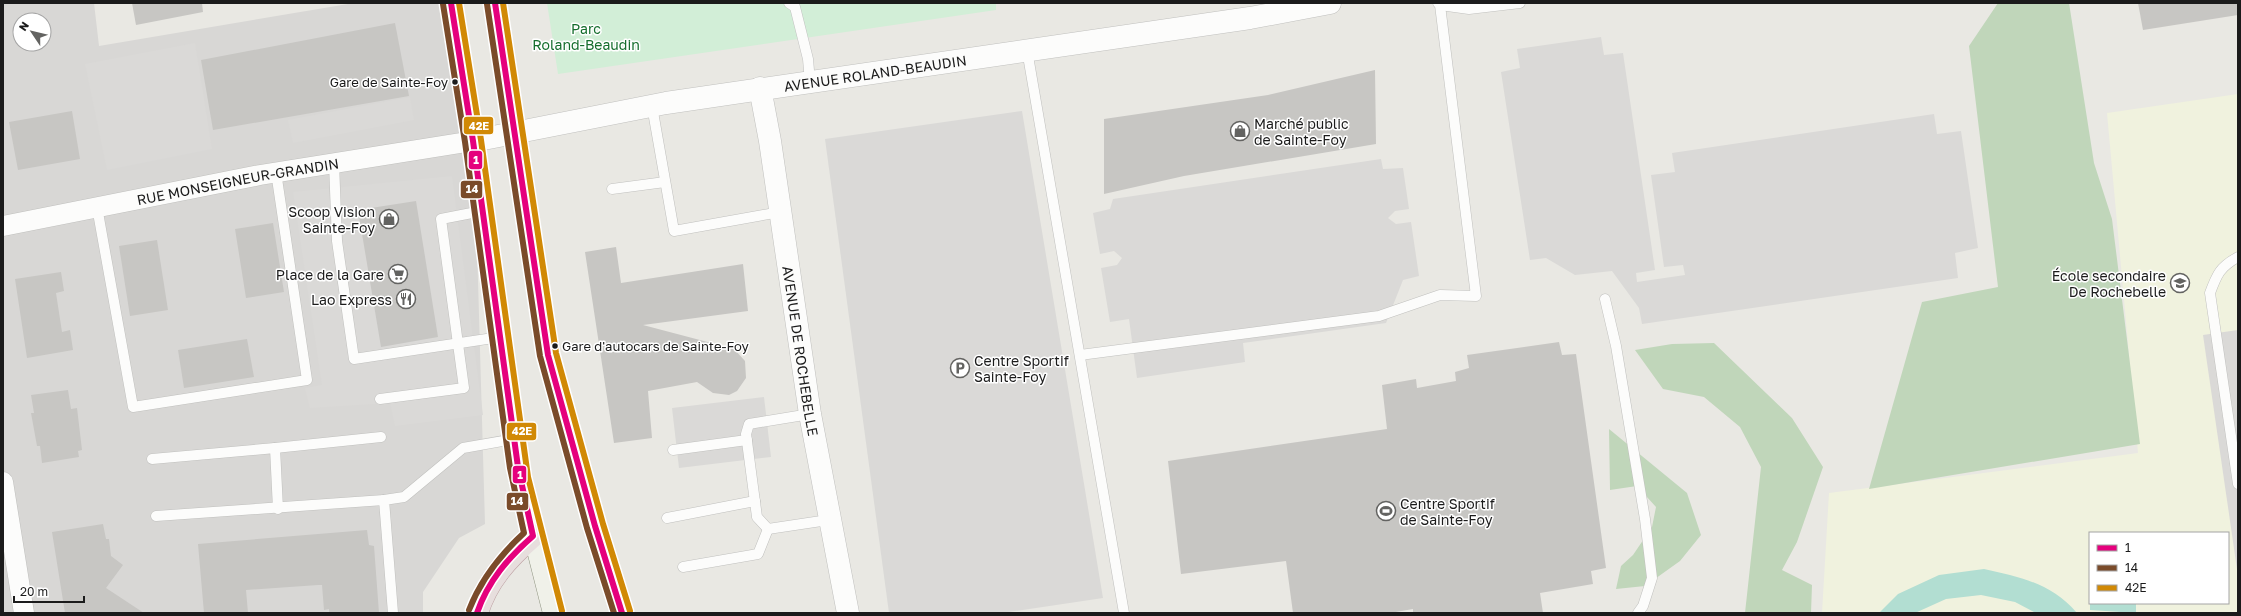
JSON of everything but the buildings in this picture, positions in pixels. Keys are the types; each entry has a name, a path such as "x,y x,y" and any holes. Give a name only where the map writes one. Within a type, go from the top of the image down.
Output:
{"highway":[{"path":"477,613 490,582 512,555 533,536"}],"main road":[{"path":"451,3 473,141 520,479 533,536 554,613"},
{"path":"495,3 548,355 595,526 622,613"}],"street":[{"name":"AVENUE ROLAND-BEAUDIN","path":"473,141 652,106 760,88 1027,50 1288,7 1330,3"},
{"name":"AVENUE DE ROCHEBELLE","path":"760,88 770,141 810,414 828,520 848,613"},
{"name":"RUE MONSEIGNEUR-GRANDIN","path":"3,226 276,172 473,141"},
{"path":"3,484 6,513 24,613"}],"lane":[{"path":"1080,355 1379,316 1440,295 1476,296 1439,4 1469,9 1520,3"},
{"path":"794,4 808,58 810,82"},
{"path":"1027,50 1124,613"},
{"path":"652,106 674,231 780,212"},
{"path":"334,163 336,241 354,358 500,337"},
{"path":"97,207 133,407 307,380 276,172"},
{"path":"612,189 665,182"},
{"path":"380,399 464,388 441,219 482,211"},
{"path":"2238,257 2224,265 2216,278 2210,293 2238,484"},
{"path":"1605,299 1616,346 1645,519 1652,578 1643,606 1638,613"},
{"path":"768,529 758,517 755,501 746,434 749,424 810,414"},
{"path":"152,459 381,437"},
{"path":"156,516 278,509 404,497 463,448 514,439"},
{"path":"673,450 747,440"},
{"path":"276,448 278,509"},
{"path":"384,500 393,613"},
{"path":"667,518 755,501"},
{"path":"768,529 828,520"},
{"path":"683,567 758,554 768,529"}],"shaded area":[{"path":"3,3 94,3 99,46 354,3 452,3 474,141 485,524 459,538 423,592 423,613 3,613"},
{"path":"1998,3 2069,3 2094,163 2112,219 2140,444 1869,489 1922,302 1998,287 1969,46"},
{"path":"1601,37 1604,55 1623,53 1655,270 1636,273 1637,282 1685,275 1683,265 1664,267 1651,175 1675,172 1672,153 1934,114 1937,134 1961,131 1978,248 1955,253 1958,278 1642,324 1639,308 1612,271 1575,275 1546,258 1530,260 1501,72 1520,68 1517,49"},
{"path":"195,43 212,149 107,170 85,64"},
{"name":"École secondaire De Rochebelle","path":"2238,94 2238,613 1822,613 1829,493 2138,453 2107,113"},
{"path":"410,97 414,120 293,143 288,120"},
{"name":"Centre Sportif Sainte-Foy","path":"1022,111 1103,598 1002,613 889,613 825,139"},
{"path":"1381,159 1383,169 1403,168 1409,209 1395,211 1388,218 1396,224 1411,222 1419,276 1403,280 1386,323 1243,343 1245,362 1137,378 1129,319 1110,322 1101,268 1117,265 1122,258 1114,251 1100,254 1093,213 1110,209 1113,199"},
{"path":"452,176 483,415 395,426 390,403 310,408 305,388 322,385 293,192"},
{"path":"2238,330 2238,576 2203,335"},
{"path":"1714,343 1792,418 1823,467 1797,542 1782,570 1812,585 1811,613 1745,613 1761,467 1740,427 1704,397 1663,389 1635,350 1672,344"},
{"path":"764,397 771,457 679,468 672,408"},
{"path":"1609,429 1687,493 1701,535 1680,561 1645,586 1616,589 1621,566 1633,555 1652,527 1656,507 1637,486 1610,490"},
{"path":"1984,569 2010,575 2046,588 2067,603 2077,613 2036,613 2015,602 1981,595 1946,599 1915,613 1879,613 1898,594 1939,575"},
{"path":"2090,604 2136,604 2136,613 2090,610"}],"green space":[{"name":"Parc Roland-Beaudin","path":"547,3 996,3 996,10 558,74"}],"transit line":[{"name":"1","path":"451,3 473,141 518,467 533,536 515,553 493,580 477,613"},
{"name":"42E","path":"459,3 481,140 528,477 562,611"},
{"name":"1","path":"495,3 548,355 595,526 622,613"},
{"name":"42E","path":"503,3 556,353 603,524 630,611"},
{"name":"14","path":"443,4 465,142 510,468 524,533 492,568 479,588 469,610"},
{"name":"14","path":"487,4 540,356 587,528 614,613"}],"place":[{"name":"Gare de Sainte-Foy","path":"455,82"},
{"name":"Marché public de Sainte-Foy","path":"1240,131"},
{"name":"Scoop Vision Sainte-Foy","path":"389,219"},
{"name":"Place de la Gare","path":"398,274"},
{"name":"École secondaire De Rochebelle","path":"2180,283"},
{"name":"Lao Express","path":"406,299"},
{"name":"Gare d'autocars de Sainte-Foy","path":"555,346"},
{"name":"Centre Sportif Sainte-Foy","path":"960,368"},
{"name":"Centre Sportif de Sainte-Foy","path":"1386,511"}]}
